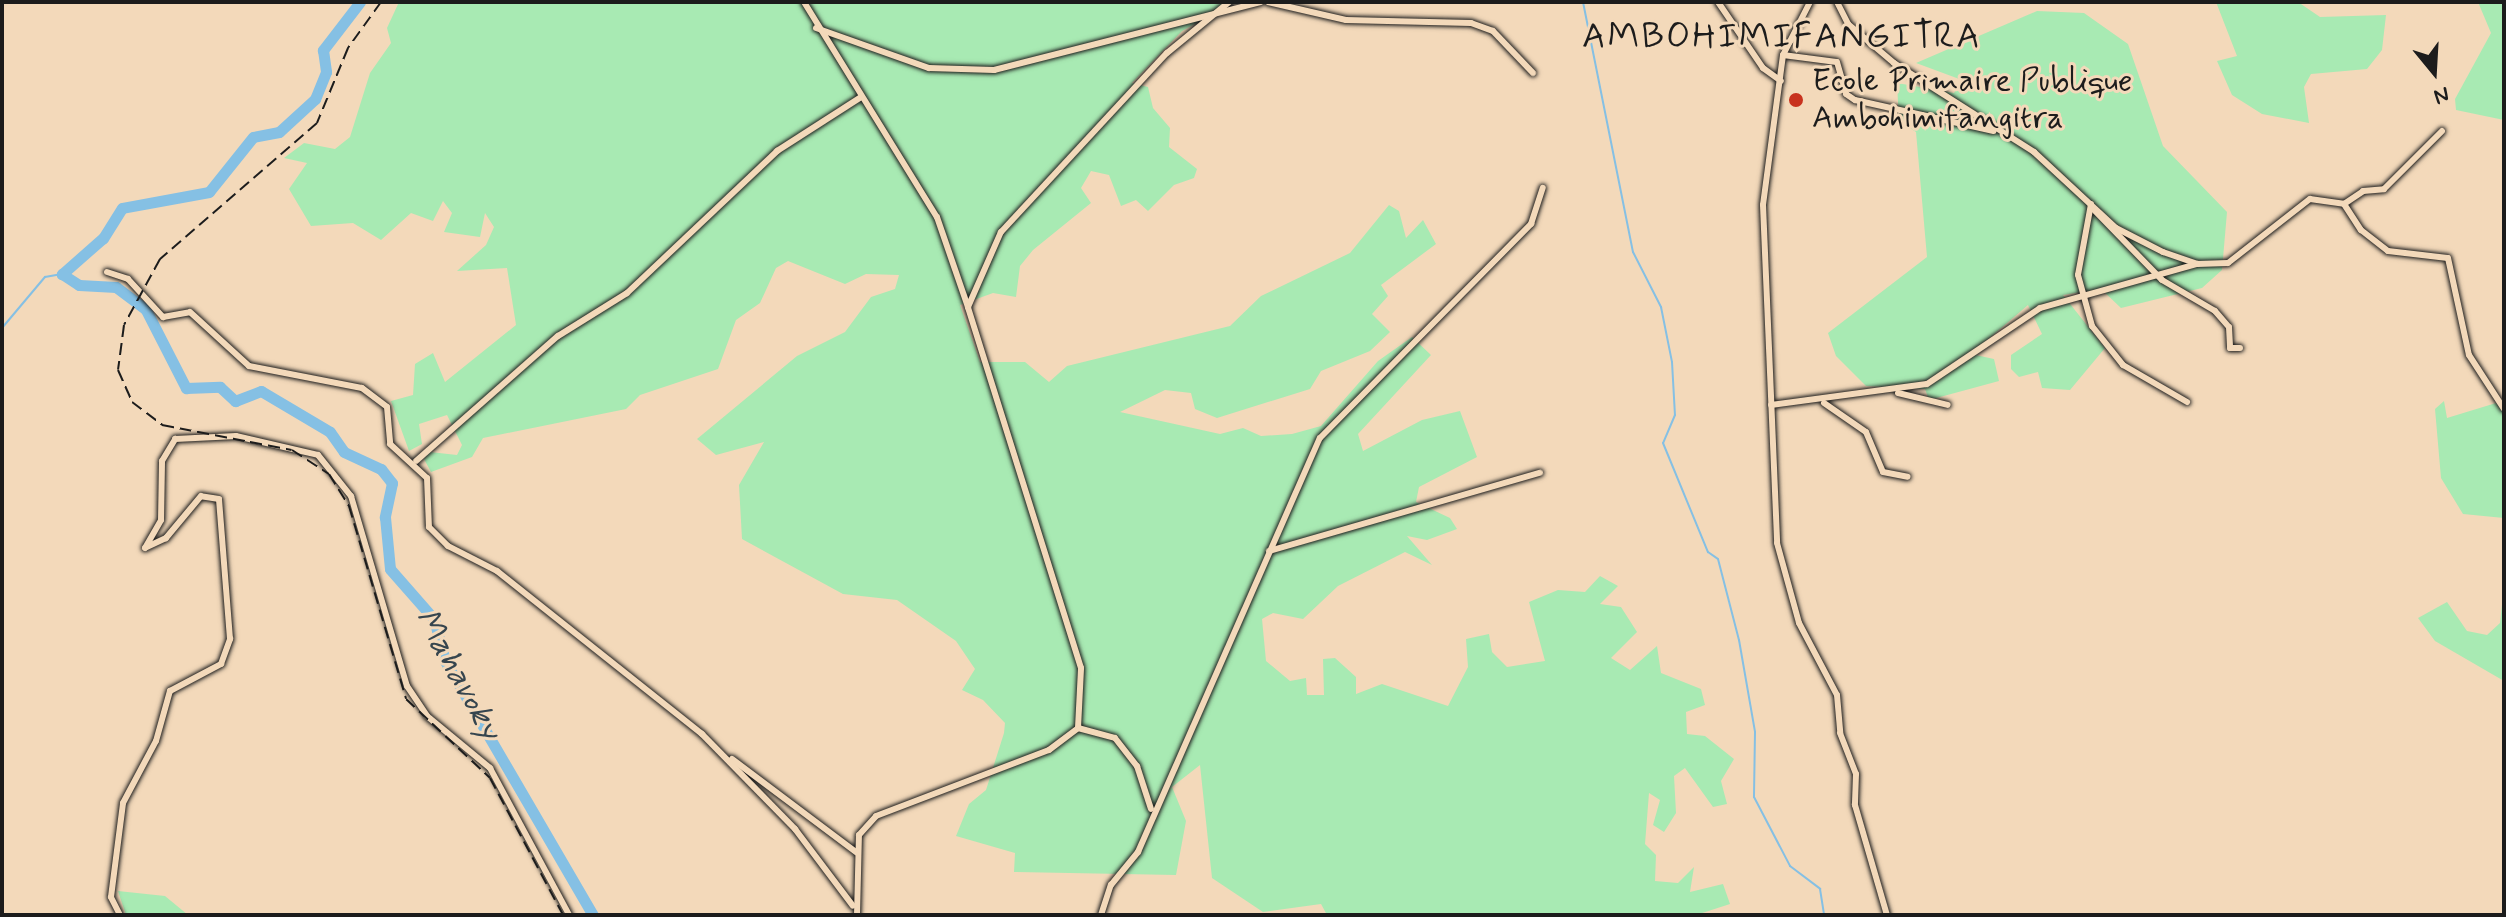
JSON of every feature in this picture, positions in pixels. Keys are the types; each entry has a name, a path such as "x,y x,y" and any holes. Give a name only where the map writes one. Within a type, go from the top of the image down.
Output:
{"street":[{"path":"804,2 816,28 937,217 1078,655 1078,728"},
{"path":"968,307 1001,232 1212,14 1229,2"},
{"path":"816,28 929,68 994,70 1260,2"},
{"path":"1268,2 1346,20 1471,23 1493,31 1533,73"},
{"path":"1718,2 1758,52 1763,68 1781,81"},
{"path":"1810,2 1783,55 1763,205 1777,543 1799,623 1837,695 1840,733 1856,774 1855,805 1887,915"},
{"path":"1837,2 1882,54 2001,133 2136,239 2197,264"},
{"path":"1783,55 1837,62 1846,94 1855,100 2001,133"},
{"path":"416,461 558,336 627,293 777,151 861,97"},
{"path":"1771,405 1896,393 1927,384 2030,313 2084,294 2197,264 2239,258 2310,199 2344,204 2363,191 2384,189 2442,131"},
{"path":"1101,915 1111,885 1138,852 1151,809 1320,438 1531,224 1543,188"},
{"path":"2091,204 2157,275 2215,311 2229,327 2230,348 2240,348"},
{"path":"2091,204 2078,263 2092,326 2123,365 2187,402"},
{"path":"2344,204 2361,230 2388,251 2448,258 2469,355 2504,409"},
{"path":"107,272 128,279 163,317 190,312 261,371 362,388 387,407 390,444 416,461 427,478 423,518 448,546 510,580 722,752 857,853"},
{"path":"1896,393 1948,405"},
{"path":"1822,401 1866,432 1883,472 1908,477"},
{"path":"120,915 111,897 123,803 156,741 170,691 221,664 230,639 219,499 201,496 166,538 145,548 166,502 162,461 175,439 236,436 312,451 337,474 378,576 407,686 427,716 490,768 569,915"},
{"path":"1269,551 1540,473"},
{"path":"1078,728 1115,738 1137,766 1151,809"},
{"path":"853,906 859,835 876,816 1049,750 1078,728"},
{"path":"722,752 795,829 857,915"}],"green space":[{"path":"399,2 1234,2 1182,31 1132,83 1148,87 1153,108 1170,128 1169,147 1197,169 1194,178 1174,185 1148,211 1136,200 1121,206 1109,175 1091,171 1081,188 1091,203 1033,250 1020,266 1016,297 993,293 960,305 980,362 1025,362 1049,382 1067,366 1230,326 1261,296 1350,253 1389,205 1399,211 1406,238 1423,220 1436,244 1381,285 1388,296 1372,314 1390,332 1370,351 1321,371 1310,389 1217,418 1195,409 1191,393 1165,390 1120,412 1220,434 1243,428 1261,436 1292,434 1321,426 1378,361 1412,337 1431,355 1358,434 1363,451 1422,420 1460,411 1477,457 1419,487 1416,502 1450,518 1457,529 1427,540 1407,536 1432,565 1405,552 1338,586 1303,619 1273,613 1262,619 1266,661 1290,681 1306,678 1307,695 1324,695 1323,659 1335,658 1356,677 1356,694 1382,684 1448,706 1468,667 1466,639 1489,634 1492,652 1507,667 1545,661 1529,602 1558,590 1585,592 1600,576 1618,586 1600,604 1621,607 1637,632 1611,658 1630,670 1657,646 1661,673 1701,689 1705,705 1686,712 1687,734 1705,736 1734,759 1721,781 1727,804 1713,807 1685,768 1674,776 1676,813 1664,832 1653,825 1660,800 1649,793 1645,844 1656,855 1655,881 1678,883 1694,867 1690,892 1723,884 1730,904 1696,915 1327,915 1321,904 1263,912 1212,878 1200,765 1172,787 1186,821 1176,875 1014,872 1015,853 956,836 969,804 986,790 1004,733 1005,723 983,700 962,690 975,669 956,641 897,600 843,594 742,539 739,485 764,442 716,455 697,439 797,356 845,332 871,297 895,289 899,275 866,274 845,284 788,261 776,268 760,303 736,320 718,369 640,395 626,409 483,438 472,457 431,472 424,459 430,452 457,455 462,445 447,415 419,424 422,444 409,451 391,401 413,395 415,364 433,353 445,382 516,325 507,268 457,271 486,245 494,227 485,213 480,237 444,232 452,213 443,201 433,221 411,213 381,240 353,223 311,226 289,189 307,163 284,158 304,143 335,149 350,137 370,73 391,43 387,28"},
{"path":"2216,2 2298,2 2320,17 2386,15 2382,50 2367,69 2311,74 2304,87 2309,123 2262,114 2232,95 2217,61 2237,56"},
{"path":"2478,2 2503,2 2504,120 2456,110 2455,99 2491,33"},
{"path":"2037,11 2084,13 2128,44 2163,146 2227,212 2222,270 2202,288 2121,308 2101,289 2063,295 2105,348 2070,390 2042,388 2038,372 2019,377 2011,369 2011,355 2042,334 2028,305 1971,354 1994,359 1999,381 1929,400 1925,389 1866,386 1836,356 1828,333 1927,257 1916,132 1899,121 1897,83 1954,93 1962,80 1916,63"},
{"path":"2444,401 2447,418 2496,403 2504,413 2504,518 2463,514 2441,478 2435,409"},
{"path":"2504,586 2504,681 2435,641 2418,618 2447,602 2467,631 2487,635 2500,623"},
{"path":"118,891 165,896 188,915 126,915"}],"waterway":[{"name":"Mahavoky","path":"360,2 323,50 326,72 315,99 279,132 253,137 209,192 122,208 103,238 62,274 79,285 116,287 146,310 186,388 220,387 235,401 261,391 330,432 344,452 381,469 392,483 385,517 390,569 434,619 445,661 593,915"},
{"path":"1583,2 1633,252 1661,307 1672,362 1675,415 1663,443 1708,552 1718,559 1739,640 1755,732 1754,797 1790,866 1820,889 1824,915"},
{"path":"2,328 45,277 62,274"}],"railway":[{"path":"381,2 348,48 317,123 160,259 124,325 118,370 132,402 162,425 292,450 329,474 349,506 406,699 490,778 563,915"}],"place":[{"name":"Ecole Primaire Publique Ambohimifangitra","path":"1796,100"}],"district":[{"name":"AMBOHIMIFANGITRA","path":"1782,38"}]}
